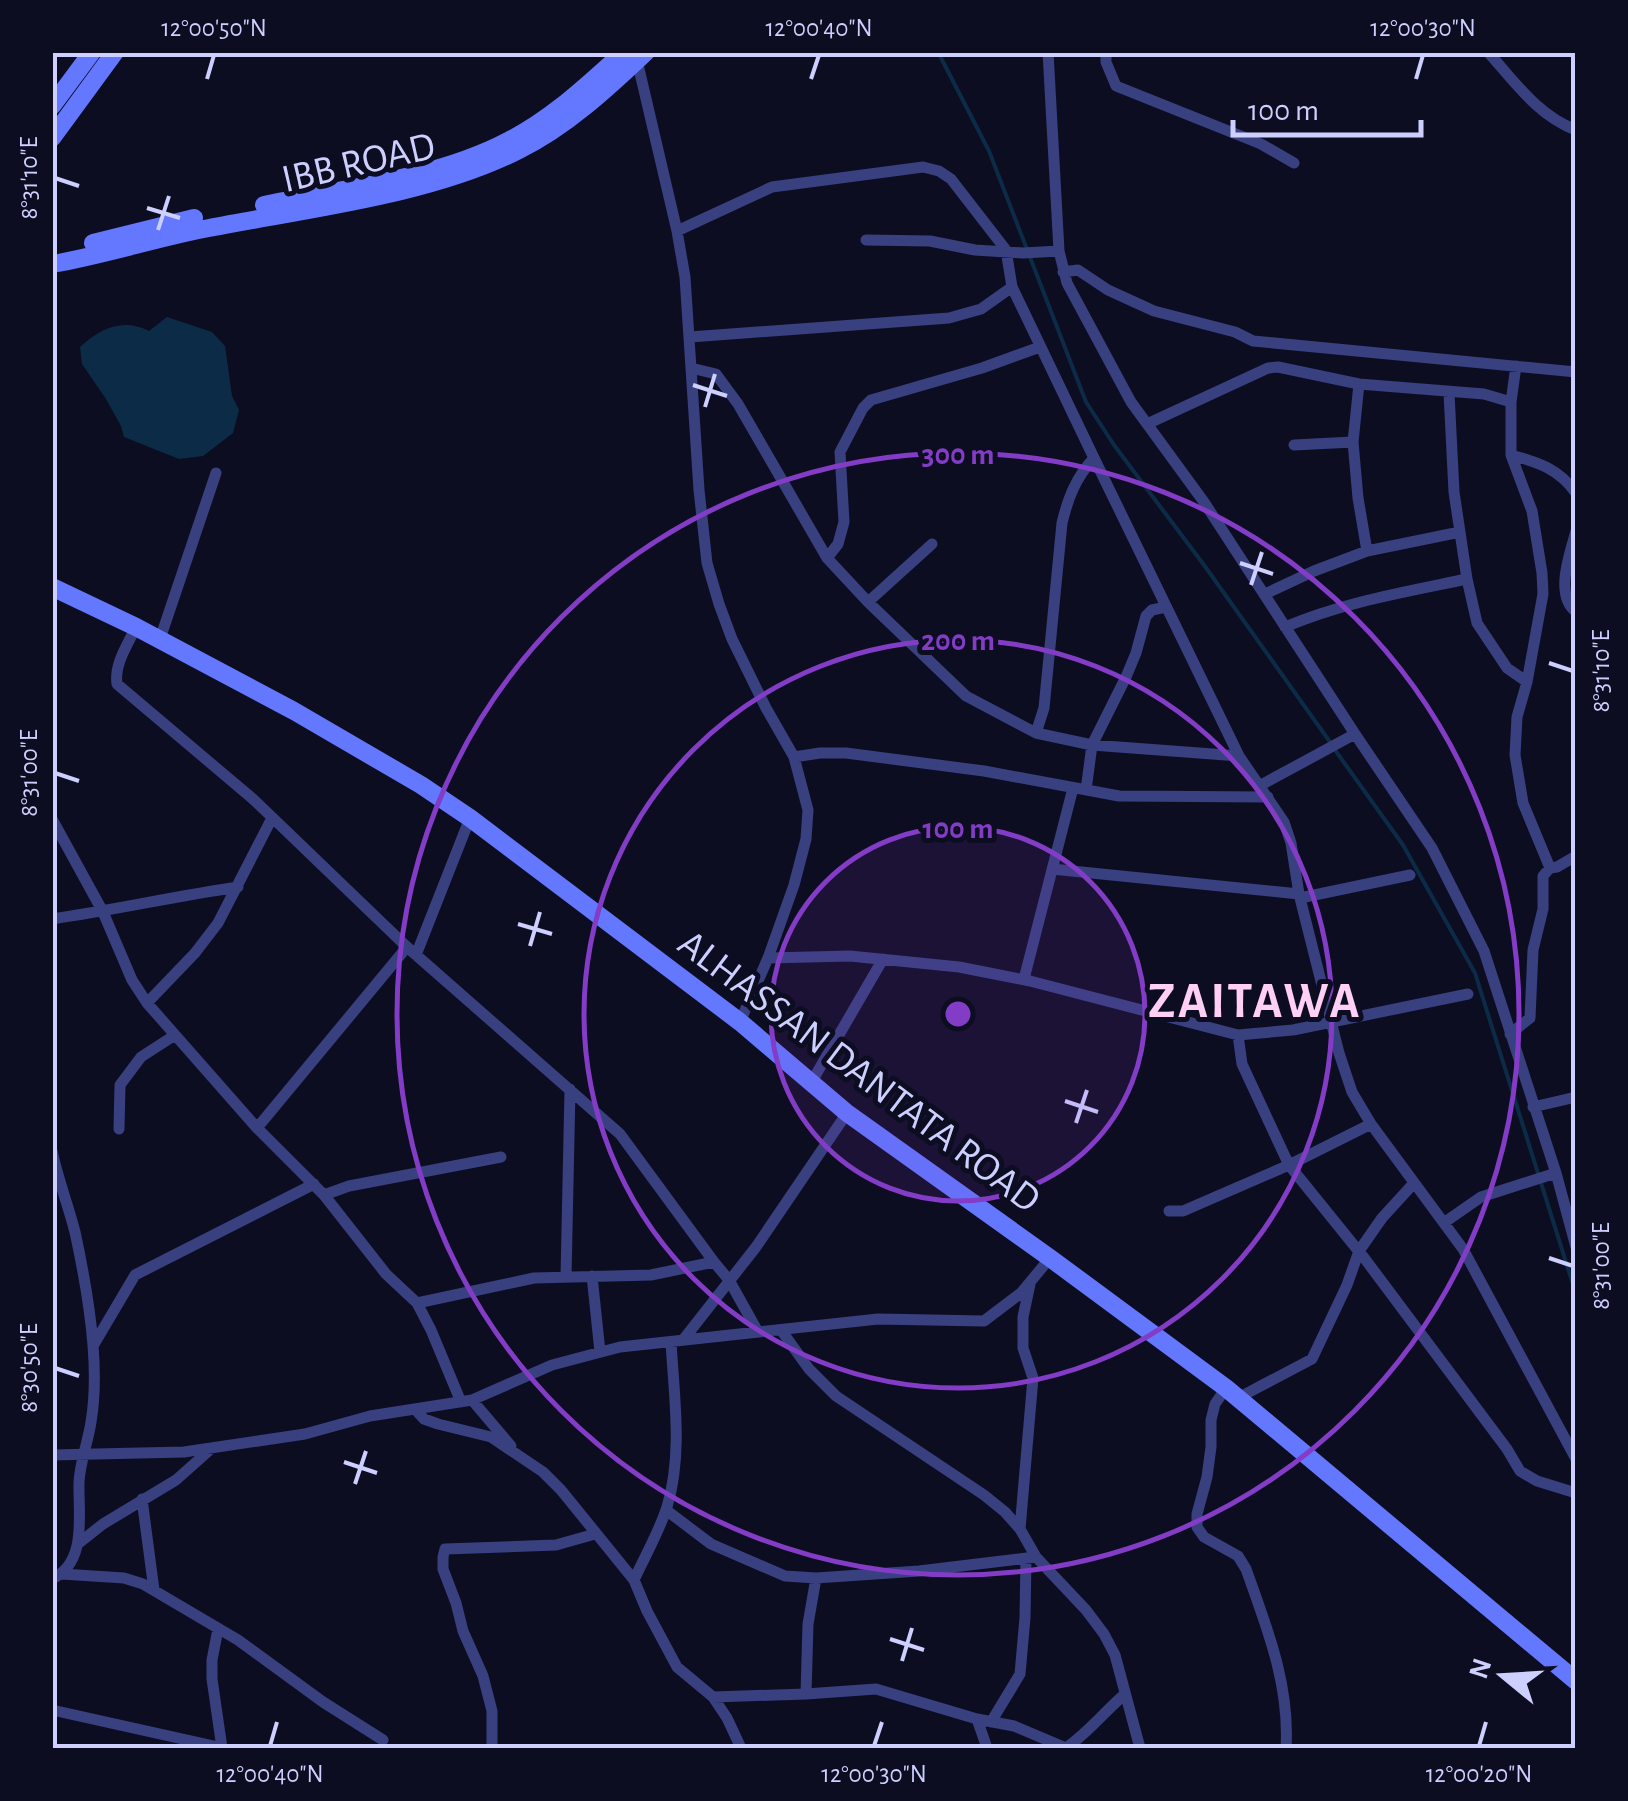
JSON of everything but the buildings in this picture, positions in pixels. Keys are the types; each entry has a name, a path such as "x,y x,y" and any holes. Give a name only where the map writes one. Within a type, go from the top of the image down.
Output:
{"street":[{"path":"52,106 92,52"},
{"path":"52,138 115,52"},
{"path":"1048,52 1059,250 1067,284 1130,402 1204,502 1351,736 1432,848 1484,951 1576,1247"},
{"path":"1106,52 1116,86 1261,144 1294,163"},
{"path":"1488,52 1542,112 1576,130"},
{"path":"636,54 685,278 707,563 732,639 794,757 808,810 794,884 740,1022"},
{"name":"IBB ROAD","path":"52,252 164,224 384,181 462,161 508,142 636,54"},
{"name":"IBB ROAD","path":"52,264 153,239 386,194 485,166 523,149 561,125 636,54"},
{"path":"677,230 772,187 923,167 952,179 1006,250 1012,287 1166,607 1239,756 1284,822 1352,1092 1463,1249 1576,1459"},
{"path":"866,240 930,240 975,250 1023,253 1059,250"},
{"path":"1063,272 1078,270 1108,290 1154,310 1253,340 1576,372"},
{"path":"690,336 949,318 981,309 1012,287"},
{"path":"826,558 838,544 844,522 840,452 863,408 882,396 1040,347"},
{"path":"1147,424 1278,366 1359,384 1484,394 1512,402"},
{"path":"1516,366 1510,455 1532,511 1542,594 1527,682 1516,717 1515,755 1523,803 1550,868"},
{"path":"691,368 716,374 738,404 826,558 966,696 1036,733 1092,745 1239,756"},
{"path":"1359,384 1353,442 1367,551"},
{"path":"1449,392 1454,492 1476,622 1508,668 1527,682"},
{"path":"1294,445 1353,442"},
{"path":"1510,455 1555,470 1576,493"},
{"path":"1036,733 1044,708 1062,522 1076,481 1094,458"},
{"path":"160,640 216,473"},
{"path":"1576,531 1565,591 1568,604 1576,612"},
{"path":"1265,594 1367,551 1460,532"},
{"path":"868,602 932,544"},
{"path":"1285,627 1366,599 1467,579"},
{"name":"ALHASSAN DANTATA ROAD","path":"52,588 136,627 294,711 470,818 740,1022 847,1113 1232,1393 1576,1682"},
{"path":"1024,980 1052,869 1092,745 1126,677 1146,616 1152,610 1166,607"},
{"path":"136,627 119,664 117,684 272,818 412,951 620,1134 729,1280 758,1332"},
{"path":"794,757 846,754 984,771 1119,796 1264,791 1351,736"},
{"path":"52,818 147,1003 257,1128 324,1195 386,1274 417,1303 466,1401 516,1453"},
{"path":"147,1003 218,924 272,818"},
{"path":"257,1128 412,951 470,818"},
{"path":"1510,1034 1530,1018 1544,876 1550,868 1576,856"},
{"path":"1052,869 1300,896 1410,875"},
{"path":"52,919 238,887"},
{"path":"768,958 850,956 959,967 1238,1035 1293,1030 1468,994"},
{"path":"811,1082 883,959"},
{"path":"119,1128 120,1086 141,1058 175,1035"},
{"path":"1238,1035 1242,1064 1289,1164 1359,1251 1520,1471 1576,1493"},
{"path":"566,1277 570,1089"},
{"path":"1533,1107 1576,1097"},
{"path":"634,1580 666,1510 676,1464 677,1341 756,1247 847,1113"},
{"path":"1169,1211 1183,1210 1371,1124"},
{"path":"52,1151 74,1230 93,1346 92,1418 79,1455 78,1543"},
{"path":"324,1195 349,1186 501,1156"},
{"path":"1445,1222 1480,1197 1552,1175"},
{"path":"1286,1748 1288,1722 1282,1680 1246,1569 1238,1556 1204,1537 1196,1527 1207,1477 1211,1420 1216,1404 1232,1393 1312,1359 1359,1251 1414,1182"},
{"path":"93,1346 135,1275 314,1184"},
{"path":"52,1454 184,1452 305,1434 370,1416 466,1401 552,1365 620,1347 878,1319 984,1321 1030,1284 1050,1258"},
{"path":"417,1303 534,1278 651,1275 714,1262"},
{"path":"592,1276 600,1352"},
{"path":"1020,1529 1033,1378 1023,1348 1023,1317 1030,1284"},
{"path":"781,1330 809,1369 836,1396 984,1495 1020,1529 1031,1557 1086,1610 1104,1634 1115,1655 1140,1748"},
{"path":"415,1409 424,1419 492,1438 543,1472 561,1490 634,1580 646,1611 678,1667 713,1697 741,1748"},
{"path":"52,1444 79,1455"},
{"path":"57,1576 78,1543 176,1480 212,1448"},
{"path":"142,1500 154,1590"},
{"path":"666,1510 711,1544 785,1576 919,1572 1031,1557"},
{"path":"492,1748 492,1711 444,1570 445,1549 556,1545 596,1534"},
{"path":"990,1722 1020,1674 1031,1557"},
{"path":"57,1576 124,1578 143,1584 238,1640 383,1740"},
{"path":"806,1694 808,1624 816,1578"},
{"path":"53,1711 222,1748 212,1679 218,1629"},
{"path":"713,1697 876,1689 976,1719 1014,1726 1066,1748 1085,1735 1126,1694"},
{"path":"976,1719 987,1748"}],"water":[{"path":"167,317 212,332 225,346 232,396 239,410 233,433 203,456 179,459 124,437 106,399 82,364 80,347 96,335 121,325 149,331"}],"waterway":[{"path":"938,52 989,151 1086,402 1330,742"},
{"path":"1335,750 1403,845 1475,973 1576,1294"}],"district":[{"name":"ZAITAWA","path":"1255,999"}]}
